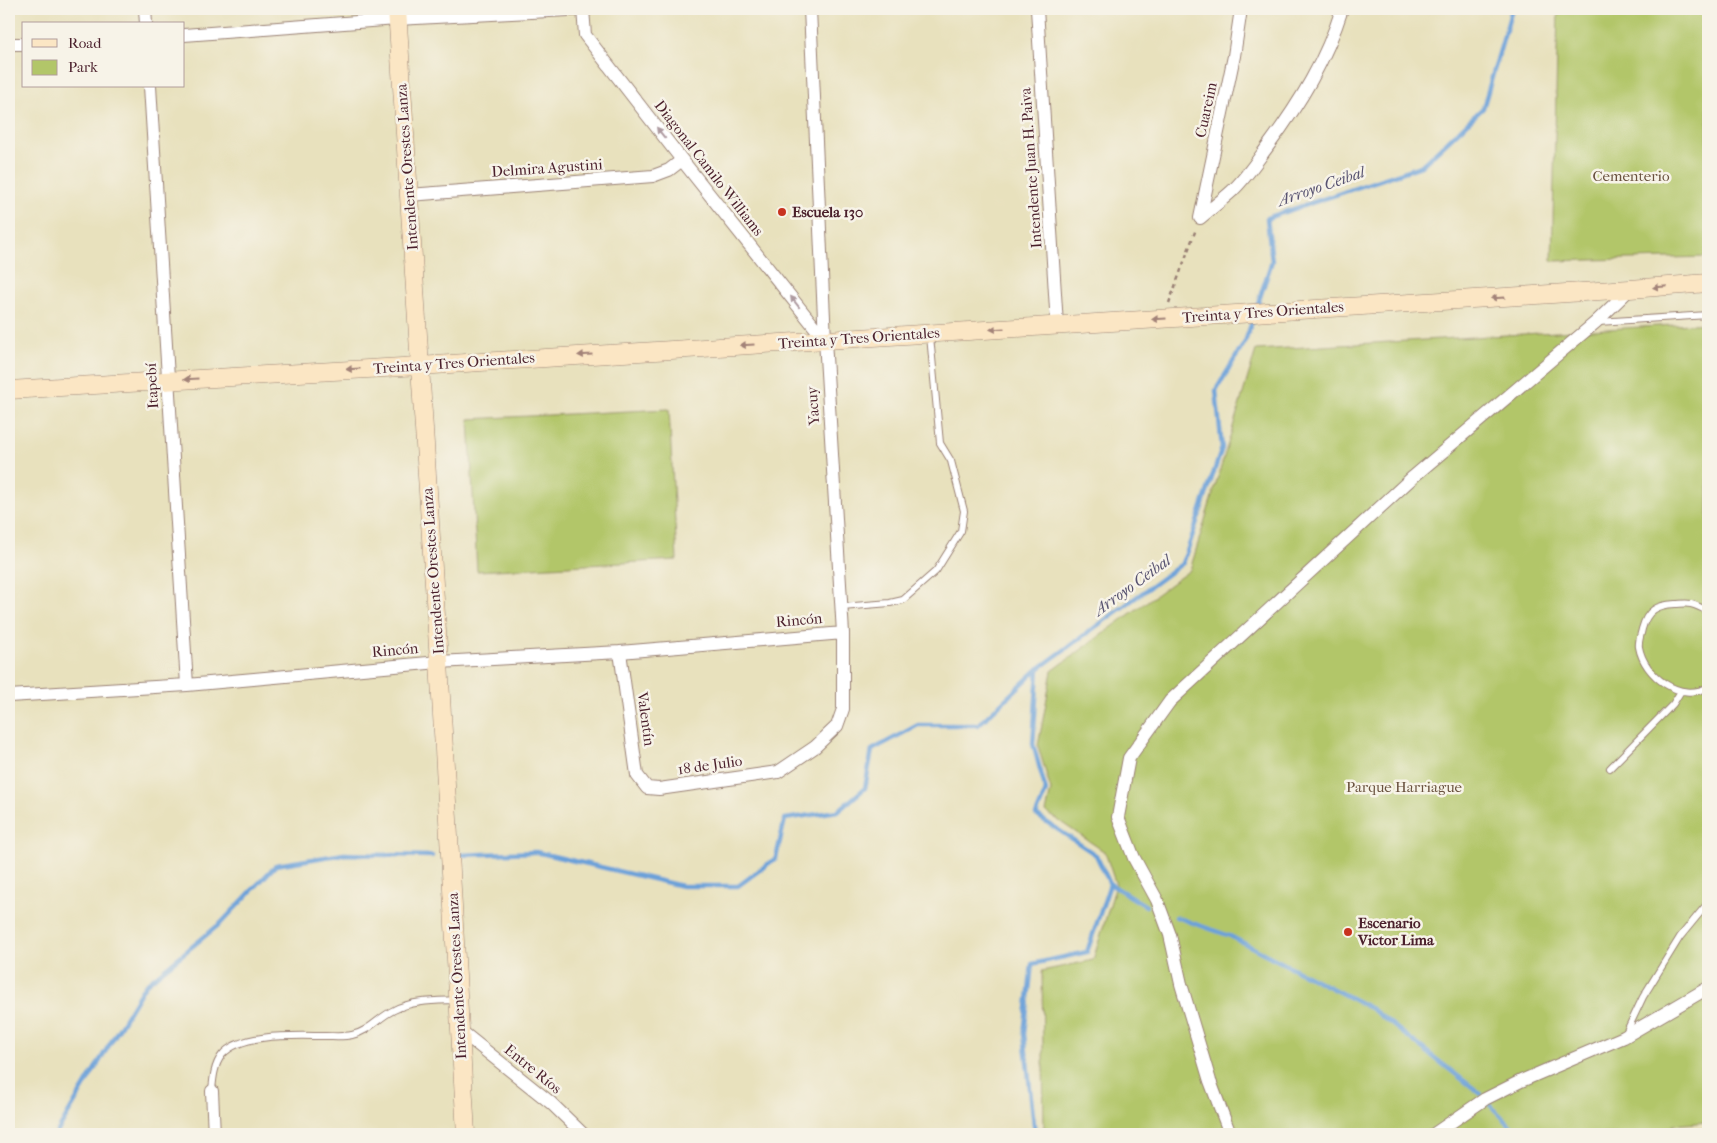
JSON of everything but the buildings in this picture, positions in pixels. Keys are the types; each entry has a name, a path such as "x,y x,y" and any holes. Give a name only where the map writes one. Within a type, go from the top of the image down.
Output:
{"street":[{"path":"145,9 146,22"},
{"name":"Diagonal Camilo Williams","path":"583,9 585,35 825,340"},
{"path":"185,35 397,14 588,9"},
{"name":"Yacuy","path":"778,772 815,747 837,726 843,709 844,633 825,340 810,9"},
{"name":"Intendente Juan H. Paiva","path":"1037,9 1057,325"},
{"name":"Cuareim","path":"1200,218 1234,56 1240,9"},
{"path":"1200,218 1233,190 1290,117 1312,81 1335,32 1342,9"},
{"name":"Intendente Orestes Lanza","path":"397,14 439,662 466,1134"},
{"path":"9,44 22,44"},
{"name":"Itapebí","path":"150,88 186,685"},
{"name":"Delmira Agustini","path":"410,195 652,176 669,170 682,160"},
{"name":"Treinta y Tres Orientales","path":"9,390 419,366 1708,283"},
{"path":"1230,1134 1210,1081 1181,984 1170,935 1157,900 1134,858 1118,817 1129,758 1170,702 1190,682 1413,477 1596,322 1630,289"},
{"name":"Rincón","path":"9,696 186,685 439,662 620,652 844,633"},
{"name":"Valentín","path":"620,652 637,775 647,788"},
{"name":"18 de Julio","path":"647,788 660,789 778,772"},
{"path":"1434,1134 1492,1096 1521,1081 1624,1037 1708,988"},
{"name":"Entre Ríos","path":"460,1031 551,1103 583,1134"},
{"path":"212,1091 214,1134"}],"lane":[{"path":"1596,322 1708,315"},
{"path":"842,607 903,600 936,571 961,531 964,511 961,494 951,461 940,443 930,333"},
{"path":"1708,611 1691,604 1663,605 1651,611 1642,627 1638,646 1647,667 1664,684 1681,691 1702,691 1708,687"},
{"path":"1610,768 1673,704 1681,691"},
{"path":"1624,1037 1643,997 1680,937 1708,903"},
{"path":"212,1091 214,1072 222,1055 237,1044 249,1040 297,1036 351,1036 364,1032 378,1019 396,1008 424,1002 459,1000"}],"path":[{"path":"1164,319 1200,218"}],"green space":[{"name":"Cementerio","path":"1558,9 1708,9 1708,257 1552,261"},
{"name":"Parque Harriague","path":"1708,323 1708,1122 1673,1125 1675,1134 1044,1134 1042,971 1093,960 1116,885 1105,852 1046,812 1051,790 1038,746 1052,671 1190,570 1256,350"},
{"path":"669,409 677,560 477,571 469,419"}],"waterway":[{"name":"Arroyo Ceibal","path":"1256,309 1272,261 1267,218 1421,166 1483,108 1512,9"},
{"name":"Arroyo Ceibal","path":"1035,1134 1024,1034 1032,964 1087,952 1110,884 1096,855 1036,815 1046,791 1033,744 1038,669 1183,563 1222,448 1216,390 1245,342 1254,316"},
{"path":"458,855 536,852 682,886 738,886 776,858 785,819 838,811 865,788 872,750 918,725 978,725 1038,669"},
{"path":"56,1134 145,985 221,923 276,865 344,854 432,856"},
{"path":"1110,884 1146,906"},
{"path":"1176,917 1230,936 1372,1009 1481,1094"},
{"path":"1490,1105 1519,1134"}],"place":[{"name":"Escuela 130","path":"782,212"},
{"name":"Escenario Victor Lima","path":"1348,932"}]}
